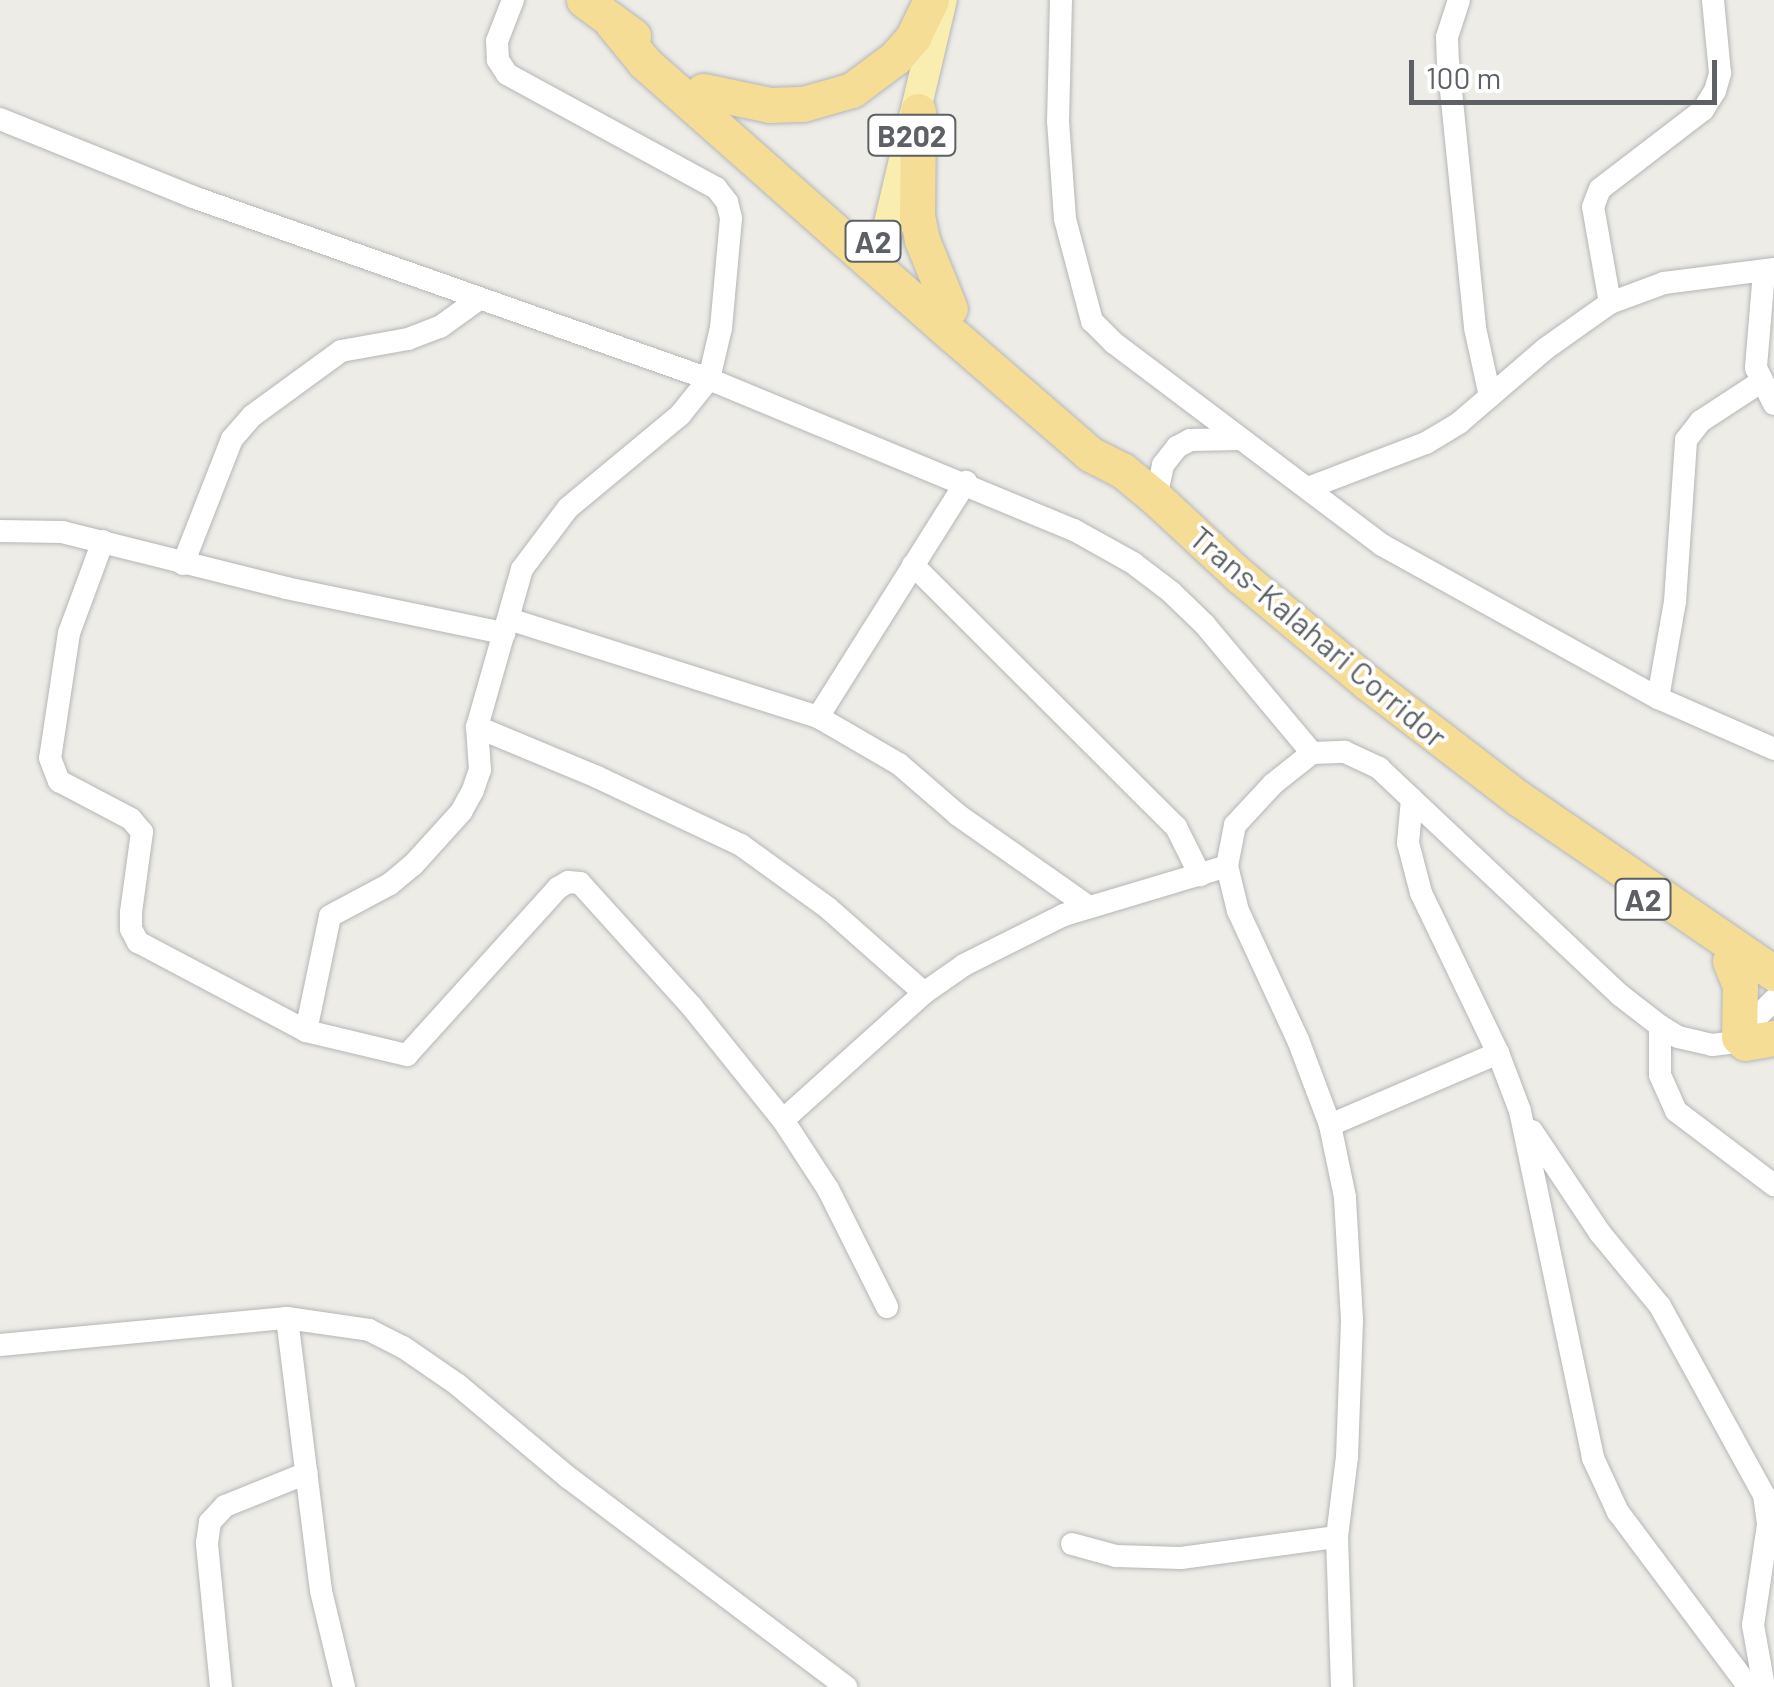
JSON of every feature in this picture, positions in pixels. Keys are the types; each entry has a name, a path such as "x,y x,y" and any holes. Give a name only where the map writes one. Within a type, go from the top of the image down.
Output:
{"highway":[{"name":"Trans-Kalahari Corridor","path":"584,0 613,24 657,51 703,91 1090,454 1122,470 1156,498 1240,576 1368,683 1518,798 1774,973"},
{"path":"703,91 770,106 816,102 852,90 895,58 912,37 930,0"},
{"name":"Trans-Kalahari Corridor","path":"613,24 645,63 880,260 950,308 1103,439 1122,470"},
{"path":"918,111 918,216 922,240 950,308"},
{"name":"Trans-Kalahari Corridor","path":"1518,798 1544,827 1590,863 1730,960 1774,997"},
{"path":"1730,960 1751,1038"}],"main road":[{"name":"B202","path":"880,260 942,0"}],"street":[{"path":"306,1031 330,916 390,884 461,812 480,770 477,727 522,569 568,508 680,414 709,379 722,328 731,218 728,202 716,188 507,74 498,60 497,41 513,0"},
{"path":"1061,0 1058,120 1065,219 1092,321 1114,344 1382,545 1658,698 1774,745"},
{"path":"1459,0 1448,37 1449,78 1475,328 1490,396"},
{"path":"1610,304 1593,206 1600,189 1703,110 1715,92 1720,73 1713,0"},
{"path":"0,119 194,197 476,301 709,379 966,482 1074,530 1133,563 1171,592 1205,625 1312,753"},
{"path":"1308,488 1426,443 1556,340 1610,304 1664,283 1769,270 1756,352 1760,383 1774,404"},
{"path":"183,564 232,440 252,416 341,351 408,339 440,327 476,301"},
{"path":"1658,698 1675,602 1681,464 1686,440 1700,420 1760,383"},
{"path":"1156,498 1163,465 1177,448 1190,440 1242,440"},
{"path":"818,717 966,482"},
{"path":"0,531 33,529 102,541 183,564 507,626 818,717 899,764 958,814 1088,907"},
{"path":"102,541 69,633 50,744 53,770 59,781 131,819 142,832 131,912 131,929 138,942 306,1031 407,1054 558,888 568,882 580,883 692,1007 783,1120 828,1189 886,1307"},
{"path":"913,565 1176,827 1200,875"},
{"path":"477,727 598,777 741,845 828,908 924,993"},
{"path":"1342,1687 1337,1537 1346,1457 1352,1320 1345,1196 1330,1125 1298,1040 1238,911 1227,866 1235,826 1272,784 1312,753 1345,752 1378,768 1620,995 1678,1037 1751,1038 1774,997"},
{"path":"1412,799 1408,843 1421,893 1498,1053 1520,1111 1593,1458 1618,1512 1748,1687"},
{"path":"783,1120 924,993 993,949 1088,907 1227,866"},
{"path":"1660,1026 1660,1075 1676,1111 1774,1185"},
{"path":"1330,1125 1498,1053"},
{"path":"1520,1111 1572,1195 1660,1306 1764,1495 1768,1525 1754,1625 1764,1687"},
{"path":"287,1318 330,1644 344,1687"},
{"path":"0,1345 287,1318 335,1322 403,1347 846,1687"},
{"path":"221,1687 206,1543 210,1522 225,1506 306,1473"},
{"path":"1072,1544 1116,1556 1181,1558 1337,1537"}]}
